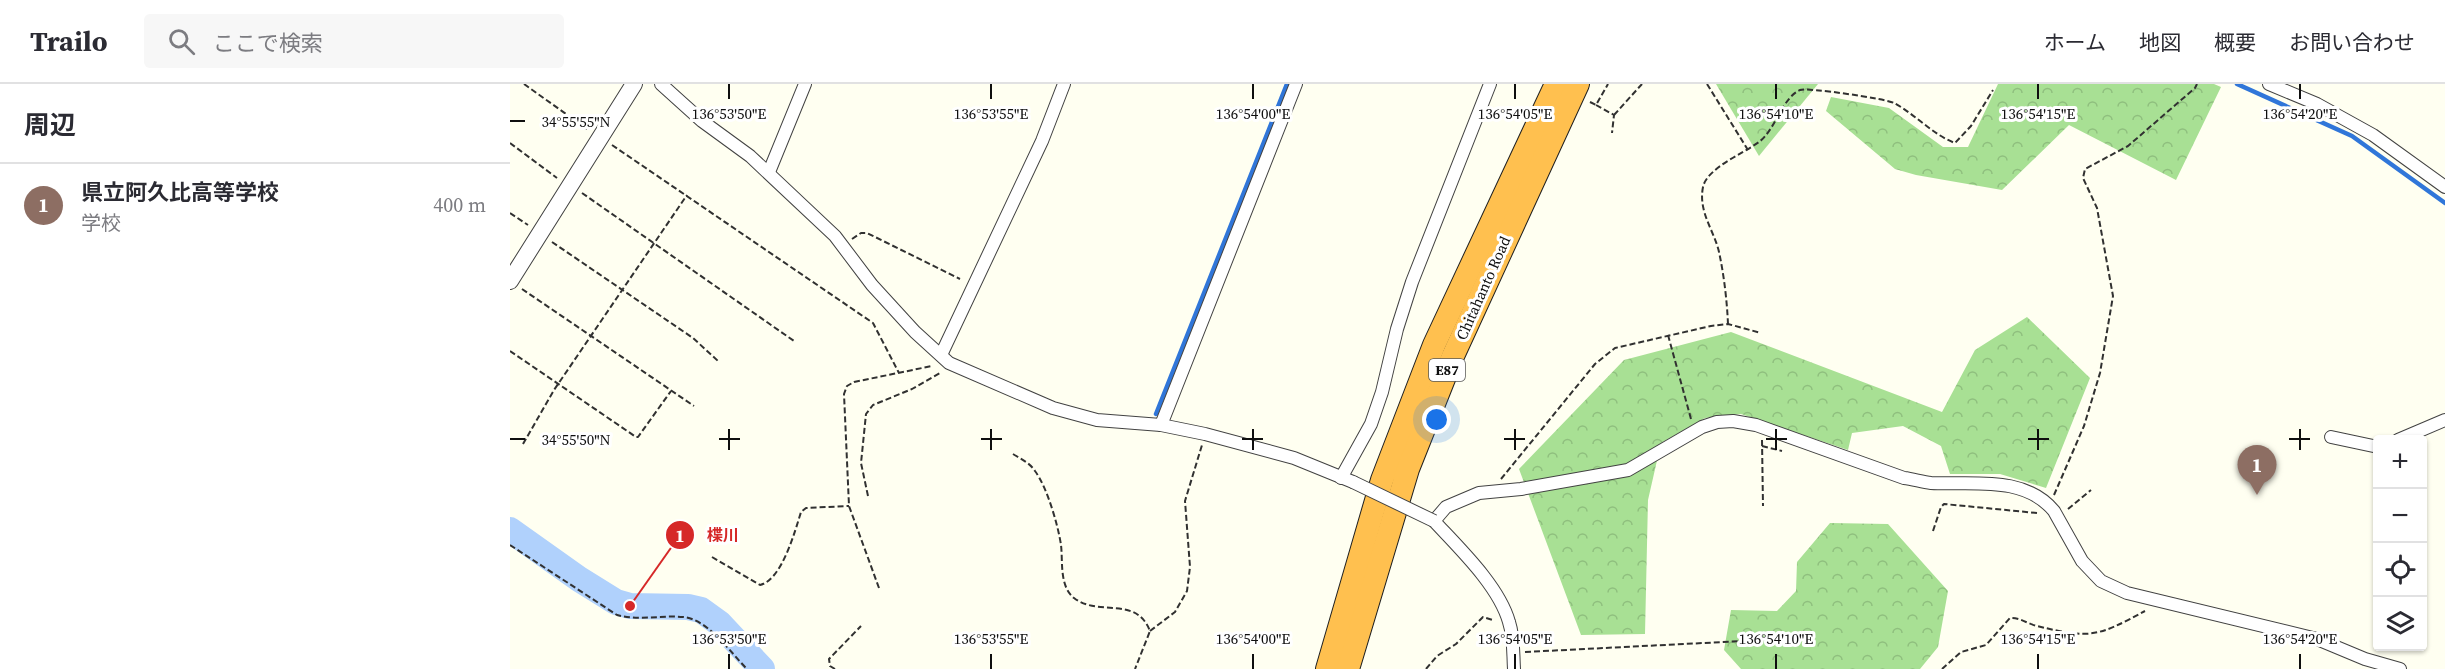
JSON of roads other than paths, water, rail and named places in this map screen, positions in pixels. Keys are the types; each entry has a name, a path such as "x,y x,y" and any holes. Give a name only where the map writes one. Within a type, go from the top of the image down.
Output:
{"highway":[{"name":"Chitahanto Road","path":"1327,669 1382,480 1434,345 1556,84"},
{"name":"Chitahanto Road","path":"1348,669 1408,469 1453,356 1582,91"}],"street":[{"path":"510,281 634,84"},
{"path":"661,84 702,121 769,172 842,246 872,285 915,332 946,360 1053,408 1097,420 1161,425 1205,434 1294,458 1434,521 1461,550 1498,598 1509,621 1514,669"},
{"path":"769,172 805,84"},
{"path":"946,360 1042,141 1064,84"},
{"path":"1161,425 1296,84"},
{"path":"1347,480 1382,392 1397,329 1412,282 1490,84"},
{"path":"2269,84 2317,104 2373,135 2445,187"},
{"path":"2410,435 2445,420"},
{"path":"1434,521 1446,507 1479,493 1628,470 1695,431 1717,422 1733,421 1756,425 1904,478 1929,482 2000,484 2024,490 2054,511 2082,561 2101,581 2127,592 2317,639 2365,659 2400,669"},
{"path":"2331,437 2373,446"}],"waterway":[{"path":"1156,414 1287,84"},
{"path":"2237,84 2352,136 2445,203"},
{"path":"510,530 616,602 630,606 688,607 701,610 719,623 762,669"}],"place":[{"name":"県立阿久比高等学校","path":"2257,495"},
{"name":"楪川","path":"630,606"}]}
